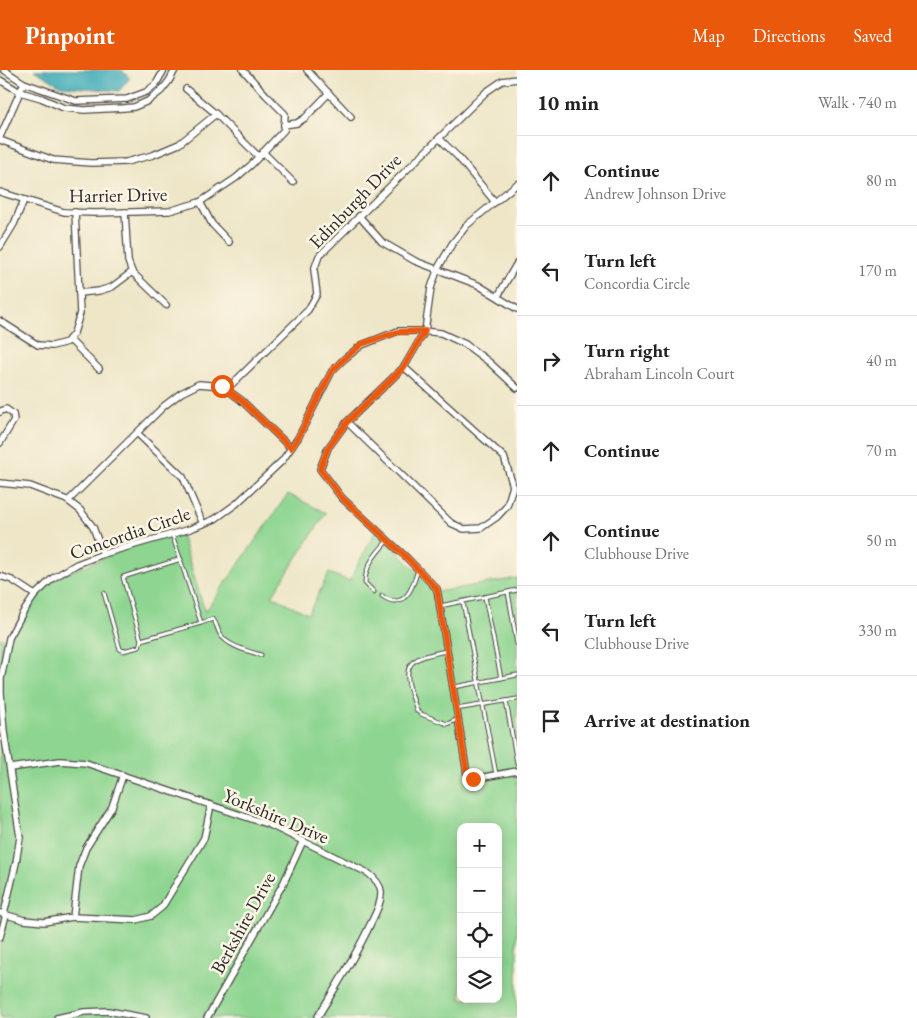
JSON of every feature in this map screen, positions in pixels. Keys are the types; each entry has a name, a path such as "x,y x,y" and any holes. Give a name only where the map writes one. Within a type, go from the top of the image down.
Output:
{"street":[{"path":"4,70 24,83 76,101 127,99 146,92 156,84 164,70"},
{"path":"0,80 20,92 41,98 64,108 84,110 134,107 148,101 161,91 176,70"},
{"path":"243,70 285,114 284,125 305,118 329,93"},
{"path":"307,70 351,116"},
{"name":"Edinburgh Drive","path":"228,389 308,310 317,294 314,270 319,256 486,92 502,81 517,79"},
{"path":"24,83 0,138 52,160 91,163 126,162 154,155 179,144 216,114"},
{"path":"186,89 293,182"},
{"name":"Harrier Drive","path":"0,192 64,212 94,213 169,210 200,202 236,178 284,130 284,125"},
{"path":"439,138 458,156 495,202"},
{"path":"517,184 467,225 452,244 438,270 432,288 425,331 404,367 347,422 328,448 320,469 342,498 437,589 467,774 473,779 517,771"},
{"path":"0,247 14,224 24,200"},
{"path":"200,202 212,224 229,242"},
{"path":"0,321 38,345 52,346 67,342 74,333 80,313 75,212"},
{"path":"125,212 128,261 132,272 166,306"},
{"path":"359,216 382,242 415,261 478,285 517,309"},
{"path":"498,296 517,263"},
{"path":"79,293 99,291 112,287 132,272"},
{"name":"Concordia Circle","path":"0,936 20,837 4,732 1,693 2,673 9,638 35,595 53,578 77,564 103,554 203,524 216,519 236,504 282,461 298,438 332,371 362,344 398,332 425,331 441,333 465,344 489,362 517,388"},
{"path":"69,339 99,369"},
{"path":"347,422 450,523 464,529 481,528 497,517 507,506 513,486 504,457 404,367"},
{"path":"68,501 164,406 181,393 199,384 222,386 228,389 291,448"},
{"path":"0,412 6,409 13,414 14,420 0,443"},
{"path":"137,433 183,477 203,524"},
{"path":"0,483 30,486 68,501 80,510 93,527 103,554"},
{"path":"0,576 12,580 35,595"},
{"name":"Yorkshire Drive","path":"10,768 46,762 86,763 270,825 368,873 381,888 381,897 377,910 350,964 317,1018"},
{"path":"74,917 79,866 86,848 112,807 123,775"},
{"path":"4,914 24,920 44,922 74,917 136,920 151,916 162,906 204,838 212,805"},
{"name":"Berkshire Drive","path":"207,1018 284,882 303,841"},
{"path":"57,1018 84,1012 108,1011 146,1018"}],"lane":[{"path":"172,534 201,622"},
{"path":"374,592 364,584 365,575 373,558 388,540"},
{"path":"104,593 120,649 123,651 138,647 141,640 123,577 181,560"},
{"path":"382,596 394,601 404,598 412,588 418,569"},
{"path":"440,607 517,590"},
{"path":"508,592 517,644"},
{"path":"485,597 502,678"},
{"path":"462,602 496,775"},
{"path":"141,640 213,619 216,622 220,635 227,641 240,648 261,655"},
{"path":"447,650 416,659 410,664 407,675 417,711 447,724 458,719"},
{"path":"453,687 517,675"},
{"path":"456,709 517,699"},
{"path":"506,701 517,763"}],"green space":[{"path":"288,494 326,513 272,596 308,614 329,573 349,581 376,530 437,592 517,578 517,1018 0,1018 0,638 7,639 47,581 151,539 180,531 205,612"}],"water":[{"path":"34,70 122,70 130,78 119,91 61,86"}],"route":[{"path":"222,386 241,400 291,448 332,371 344,359 362,344 398,332 425,331 404,367 347,422 328,448 320,469 342,498 407,558 437,589 467,774 473,779"}]}
